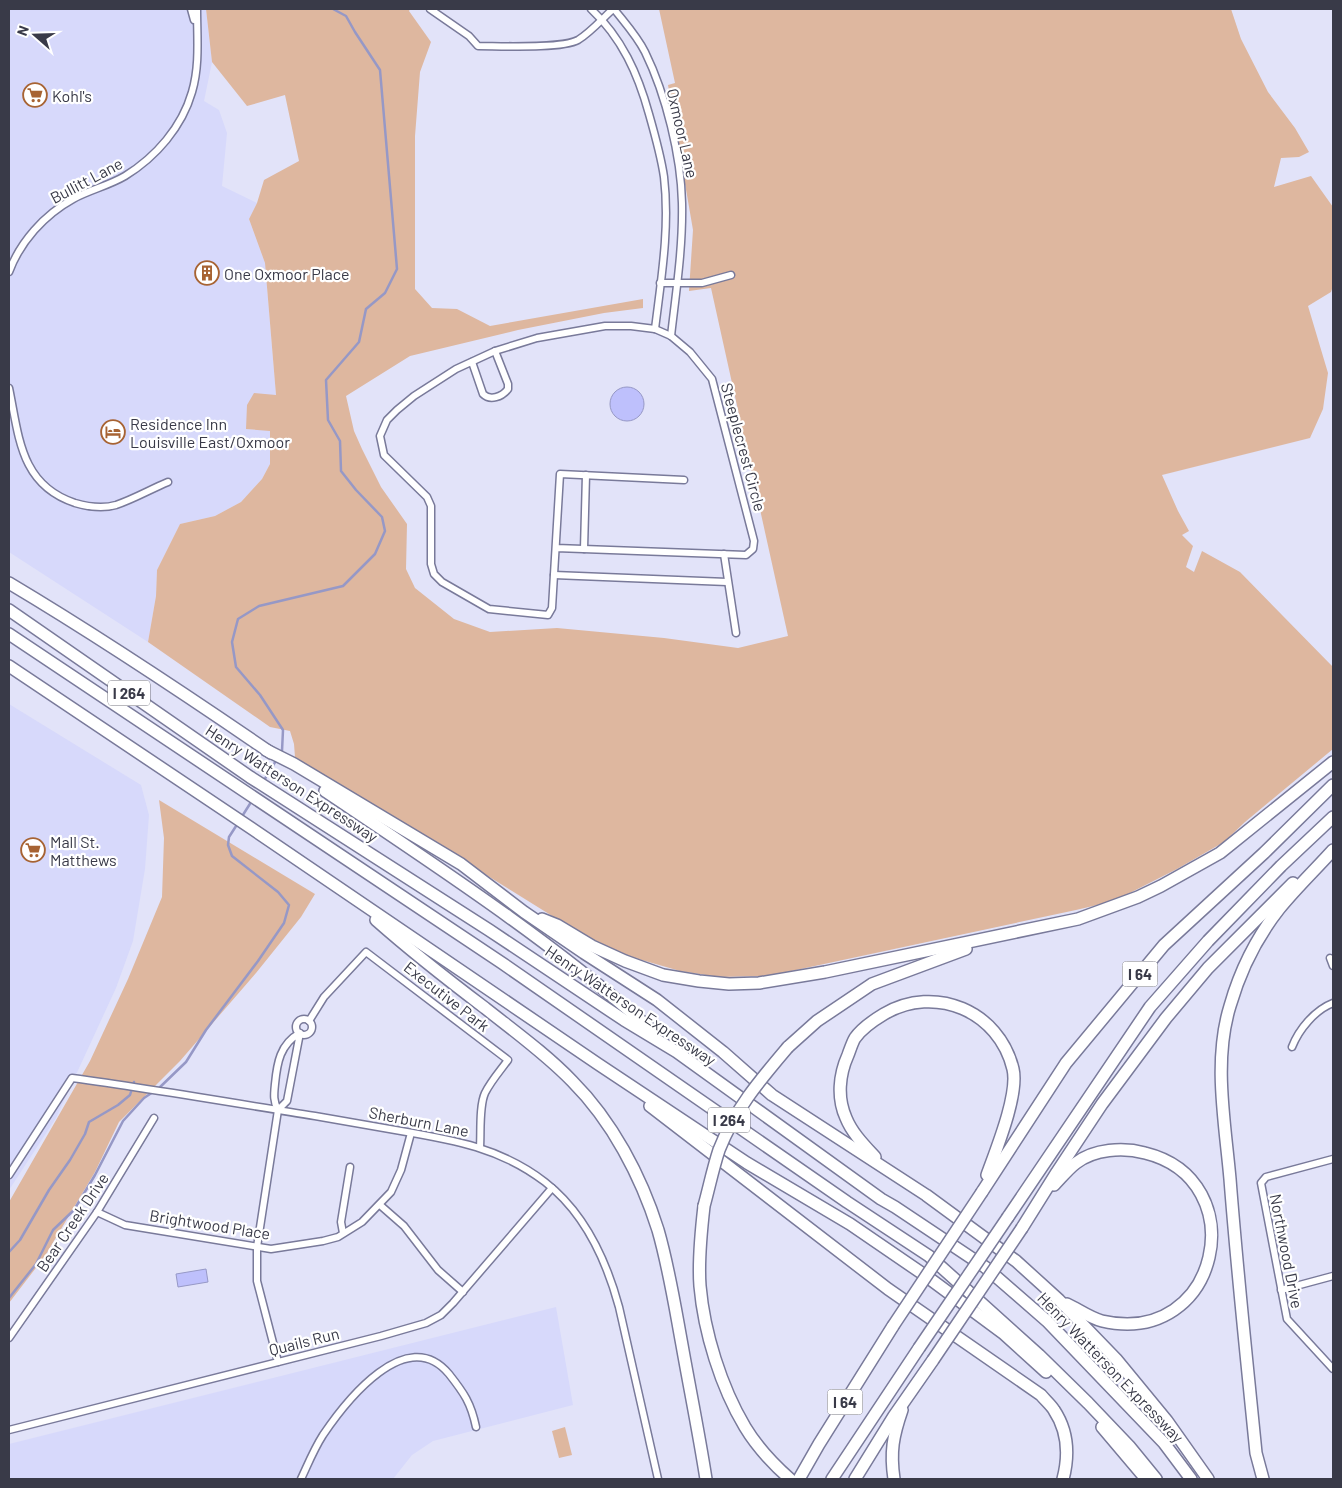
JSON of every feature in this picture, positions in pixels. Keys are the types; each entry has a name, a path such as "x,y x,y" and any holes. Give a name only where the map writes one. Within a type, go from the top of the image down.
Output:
{"highway":[{"path":"9,583 198,702 266,750 461,864 524,912 584,954 657,1000 723,1052 772,1095 933,1200 1016,1261 1059,1300 1116,1359 1166,1421 1208,1479"},
{"name":"Henry Watterson Expressway","path":"9,610 250,777 676,1052 881,1199 985,1267 1054,1328 1164,1443 1191,1479"},
{"name":"Henry Watterson Expressway","path":"9,634 494,958 929,1256 1039,1355 1088,1403 1129,1446 1156,1479"},
{"path":"9,666 598,1064 748,1163 850,1224 926,1276 1003,1333 1085,1408 1146,1479"},
{"path":"524,912 557,925 592,946 625,961 664,975 729,984 759,983 825,972 1078,919 1138,897 1220,853 1333,762"},
{"path":"293,766 510,918 627,1008 676,1052"},
{"name":"I 64","path":"799,1479 892,1326 1066,1063 1164,945 1264,853 1333,785"},
{"name":"I 64","path":"832,1479 1150,1007 1208,941 1281,866 1333,817"},
{"path":"855,1479 881,1436 1044,1195 1102,1104 1186,993 1214,962 1333,843"},
{"path":"1263,1479 1256,1454 1235,1247 1222,1090 1222,1043 1230,1006 1246,963 1256,944 1279,909 1333,850"},
{"path":"335,885 415,954 510,1028 572,1080 614,1134 631,1164 658,1231 669,1275 706,1479"},
{"path":"790,1479 771,1461 746,1427 729,1393 711,1346 700,1286 701,1233 704,1206 719,1151 735,1116 752,1089 788,1047 817,1021 872,984 1012,932"},
{"path":"886,1170 859,1140 846,1118 839,1092 842,1067 856,1038 874,1020 893,1008 915,1002 941,1002 960,1006 977,1016 995,1032 1013,1070 1012,1093 1007,1118 982,1192"},
{"path":"598,1064 833,1248 888,1289 1041,1395 1054,1410 1062,1427 1068,1448 1063,1479"},
{"path":"1044,1195 1076,1163 1088,1155 1111,1150 1138,1151 1161,1157 1179,1167 1196,1185 1204,1201 1210,1222 1212,1243 1208,1265 1198,1286 1182,1304 1164,1316 1144,1322 1123,1323 1100,1320 1059,1300"},
{"path":"894,1479 891,1454 894,1435 906,1400"}],"street":[{"name":"Bullitt Lane","path":"191,9 197,28"},
{"name":"Bullitt Lane","path":"9,272 11,257 38,227 57,210 73,199 123,177 148,159 170,136 184,114 193,90 197,69 197,9"},
{"path":"430,9 469,36 478,46 566,44 580,39 614,9"},
{"name":"Oxmoor Lane","path":"592,9 620,43 638,77 659,151 666,203 655,329"},
{"name":"Oxmoor Lane","path":"614,9 632,32 647,58 666,113 677,156 682,216 671,336"},
{"path":"660,283 702,283 731,275"},
{"name":"Steeplecrest Circle","path":"605,326 632,326 655,329 671,336 690,352 712,378 754,541 753,550 746,555 556,548 552,608 548,614 489,609 442,582 434,574 431,564 431,506 427,497 384,455 381,447 380,436 387,420 414,396 456,369 495,351 537,338 605,326"},
{"path":"472,362 483,394 492,398 503,394 508,389 508,384 495,351"},
{"path":"9,388 22,450 38,480 54,494 80,504 102,507 116,504 168,482"},
{"path":"556,548 560,474 684,480"},
{"path":"584,549 586,475"},
{"path":"724,554 736,633"},
{"path":"554,575 727,582"},
{"name":"Executive Park","path":"309,1021 324,997 366,952 508,1060 484,1094 480,1148"},
{"path":"1330,958 1333,966"},
{"path":"1292,1047 1308,1021 1333,1003"},
{"name":"Executive Park","path":"309,1021 303,1019 298,1022 297,1028 300,1033 294,1056 287,1101 278,1110 274,1101 277,1065 280,1054 291,1038 300,1033 310,1032 312,1026 309,1021"},
{"name":"Sherburn Lane","path":"9,1175 72,1078 411,1133 480,1148 514,1162 538,1177 570,1206 586,1227 600,1252 612,1283 658,1479"},
{"path":"278,1110 256,1246 257,1282 278,1362"},
{"name":"Bear Creek Drive","path":"9,1338 97,1212 154,1118"},
{"name":"Brightwood Place","path":"97,1212 125,1225 271,1249 323,1242 338,1237 362,1222 391,1192 401,1170 411,1133"},
{"name":"Northwood Drive","path":"1333,1159 1266,1177 1263,1179 1261,1189 1287,1319 1333,1369"},
{"path":"343,1233 341,1222 350,1167"},
{"name":"Quails Run","path":"9,1430 426,1323 441,1315 463,1292 552,1188"},
{"path":"380,1205 404,1226 438,1270 463,1292"},
{"path":"1281,1290 1333,1276"},
{"path":"301,1479 321,1438 346,1405 360,1388 398,1360 419,1357 428,1358 443,1367 467,1398 472,1409 476,1427"}],"shaded area":[{"path":"9,9 206,9 212,62 204,101 219,110 227,133 222,186 257,203 249,219 265,263 276,396 246,429 270,430 270,464 262,479 241,502 215,516 180,524 157,570 156,596 148,642 9,552"},
{"path":"206,9 410,9 409,11 431,42 420,72 415,136 415,289 432,308 457,309 490,326 643,299 643,308 604,313 518,330 410,356 346,396 354,431 362,449 381,487 407,524 406,569 415,588 454,619 490,632 557,628 664,638 738,648 788,636 711,288 689,291 693,230 668,85 675,83 659,9 1231,9 1241,39 1268,92 1295,128 1309,152 1299,157 1281,158 1274,187 1311,176 1333,207 1333,286 1331,292 1308,306 1328,373 1323,409 1310,438 1162,475 1189,531 1182,535 1193,546 1186,567 1194,572 1202,551 1240,572 1333,667 1333,749 1245,822 1224,842 1177,869 1114,901 768,976 719,977 680,971 621,954 586,937 398,820 354,796 295,757 290,731 270,727 148,642 156,596 157,570 180,524 215,516 241,502 262,479 270,464 270,431 246,429 247,405 254,393 276,395 265,263 249,219 257,203 264,180 299,161 285,95 247,106 212,62"},
{"name":"Mall St. Matthews","path":"9,704 141,785 149,815 145,869 133,941 116,988 56,1118 9,1190"},
{"path":"159,800 315,894 301,917 256,973 180,1061 119,1122 95,1172 45,1256 9,1303 9,1202 90,1061 128,979 162,897 164,838"},
{"path":"556,1307 573,1405 433,1441 412,1455 393,1479 9,1479 9,1444"},
{"path":"565,1427 572,1455 559,1458 552,1431"}],"water":[{"path":"627,387 639,392 644,404 639,416 627,421 615,416 610,404 615,392"},
{"path":"206,1269 208,1282 178,1287 176,1274"}],"waterway":[{"path":"280,754 282,751 283,730 260,695 236,667 232,642 238,619 259,606 343,586 375,554 385,531 382,517 341,471 340,441 328,420 326,380 359,342 366,309 385,293 397,269 380,70 346,16 333,9"},
{"path":"263,782 277,759"},
{"path":"241,818 253,799"},
{"path":"158,1089 186,1062 206,1030 284,923 289,905 278,892 232,856 228,845 229,837 238,823"},
{"path":"9,1252 20,1240 49,1190 70,1160 85,1134 89,1122 118,1105 130,1095 134,1082"},
{"path":"9,1298 36,1264 53,1230 74,1210 95,1175 123,1121 144,1098 153,1092"}],"place":[{"name":"Kohl's","path":"35,95"},
{"name":"One Oxmoor Place","path":"207,273"},
{"name":"Residence Inn Louisville East/Oxmoor","path":"113,432"},
{"name":"Mall St. Matthews","path":"33,850"}]}
